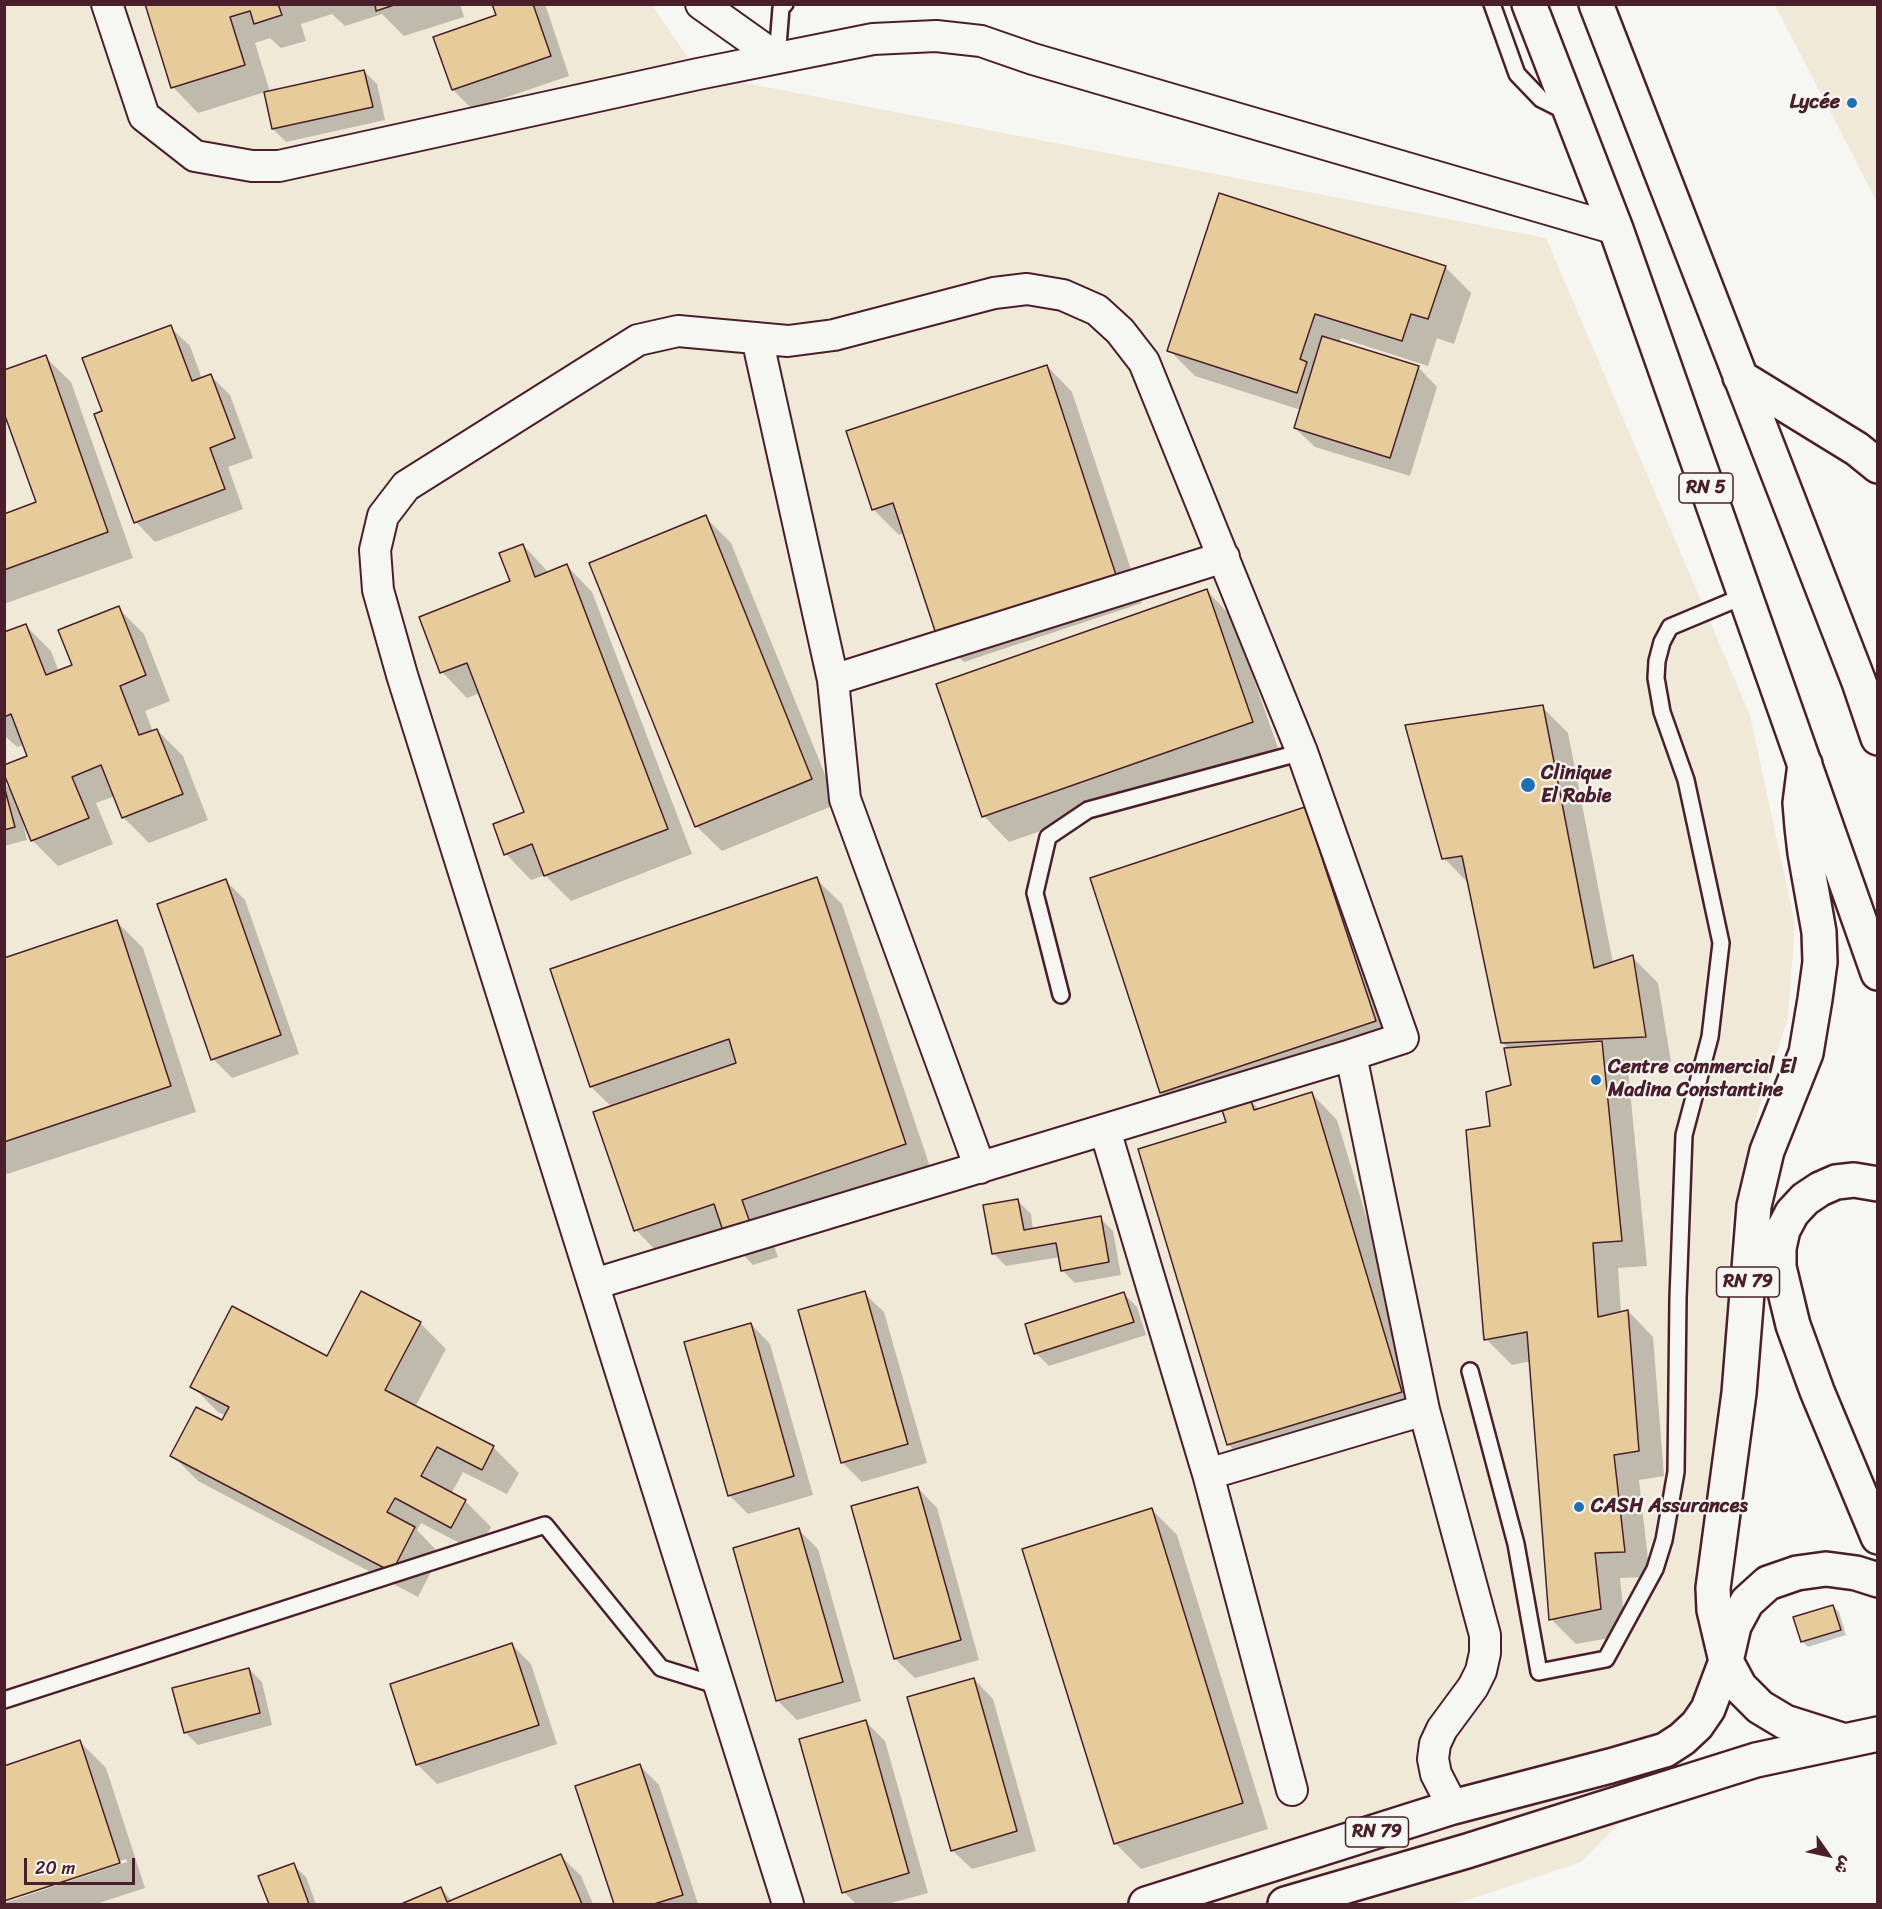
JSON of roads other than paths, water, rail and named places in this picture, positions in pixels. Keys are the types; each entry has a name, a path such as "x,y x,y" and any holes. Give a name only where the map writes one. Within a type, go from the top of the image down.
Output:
{"highway":[{"name":"RN 5","path":"1529,4 1616,229 1878,973"},
{"path":"1596,4 1740,377 1868,679 1878,738"},
{"path":"1740,377 1857,449 1878,466"},
{"name":"RN 79","path":"1805,764 1800,803 1805,854 1819,932 1820,962 1806,1053 1767,1151 1754,1206 1738,1393 1713,1588 1714,1610 1726,1661 1740,1687 1760,1707 1785,1722 1842,1740"},
{"name":"RN 79","path":"1878,1184 1854,1180 1836,1182 1804,1199 1792,1213 1783,1230 1779,1248 1779,1267 1793,1324 1817,1391 1878,1538"},
{"name":"RN 79","path":"1146,1905 1453,1808 1610,1767 1665,1750 1697,1725 1708,1709 1726,1661 1734,1626 1747,1602 1768,1583 1797,1573 1826,1569 1856,1573 1878,1580"},
{"name":"RN 79","path":"1285,1905 1467,1851 1730,1767 1842,1740 1878,1734"}],"street":[{"path":"107,4 144,116 195,156 252,166 279,166 873,39 936,36 981,41 1033,59 1616,229"},
{"path":"701,4 777,58"},
{"path":"594,1284 1403,1038 1302,752 1144,362 1120,331 1097,310 1063,295 1027,289 994,293 834,335 788,341 678,331 638,340 406,486 383,516 375,550 378,590 402,675 788,1905"},
{"path":"757,338 833,680 845,799 980,1168"},
{"path":"833,680 1224,557"},
{"path":"1351,1055 1424,1410 1485,1635 1485,1653 1481,1671 1473,1687 1442,1729 1435,1744 1433,1759 1436,1774 1453,1808"},
{"path":"1105,1130 1208,1474 1292,1790"},
{"path":"1208,1474 1424,1410"}],"lane":[{"path":"1492,4 1517,74 1541,99 1572,115"},
{"path":"777,58 782,6"},
{"path":"1470,1371 1516,1544 1539,1672 1606,1659 1655,1569 1664,1540 1676,1472 1678,1298 1684,1135 1710,1037 1720,943 1686,780 1662,712 1656,678 1657,661 1662,642 1670,627 1744,596"},
{"path":"1061,995 1035,892 1048,837 1088,810 1302,752"},
{"path":"4,1700 545,1525 661,1668 719,1686"}],"place":[{"name":"Lycée","path":"1852,103"},
{"name":"Clinique El Rabie","path":"1528,785"},
{"name":"Centre commercial El Madina Constantine","path":"1596,1080"},
{"name":"CASH Assurances","path":"1579,1507"}]}
